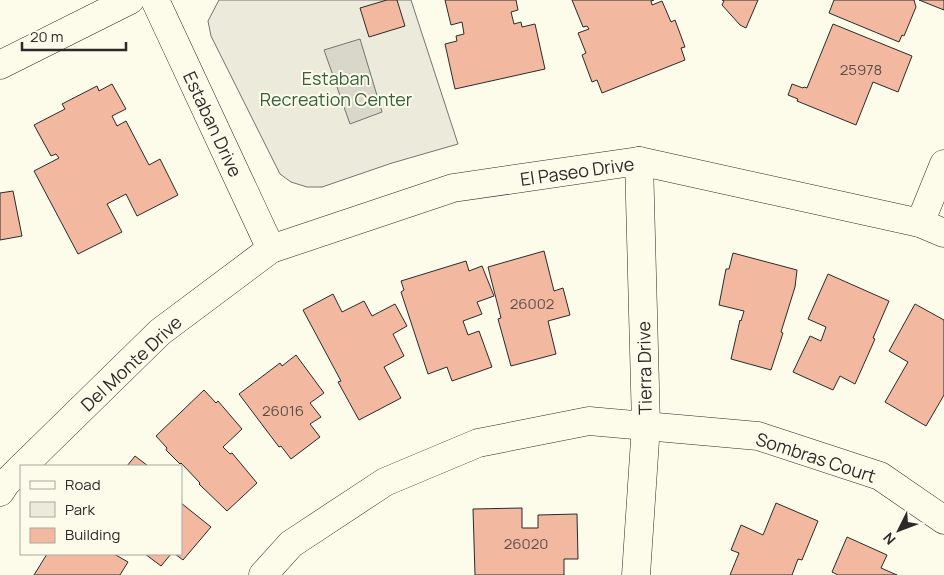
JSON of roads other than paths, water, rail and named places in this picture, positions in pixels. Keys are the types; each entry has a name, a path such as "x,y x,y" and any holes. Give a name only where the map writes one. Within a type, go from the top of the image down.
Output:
{"street":[{"path":"0,65 130,0"},
{"name":"Estaban Drive","path":"155,0 271,249"},
{"name":"El Paseo Drive","path":"271,249 453,188 639,161 932,228"},
{"name":"Tierra Drive","path":"636,575 646,425 639,161"},
{"path":"932,228 944,164"},
{"name":"Del Monte Drive","path":"24,465 160,332 271,249"},
{"name":"Sombras Court","path":"262,575 291,544 384,482 478,443 589,421 758,436 880,476 944,520"},
{"name":"Del Monte Drive","path":"0,492 20,469"}],"park label":[{"name":"Estaban Recreation Center","path":"336,88"}]}
